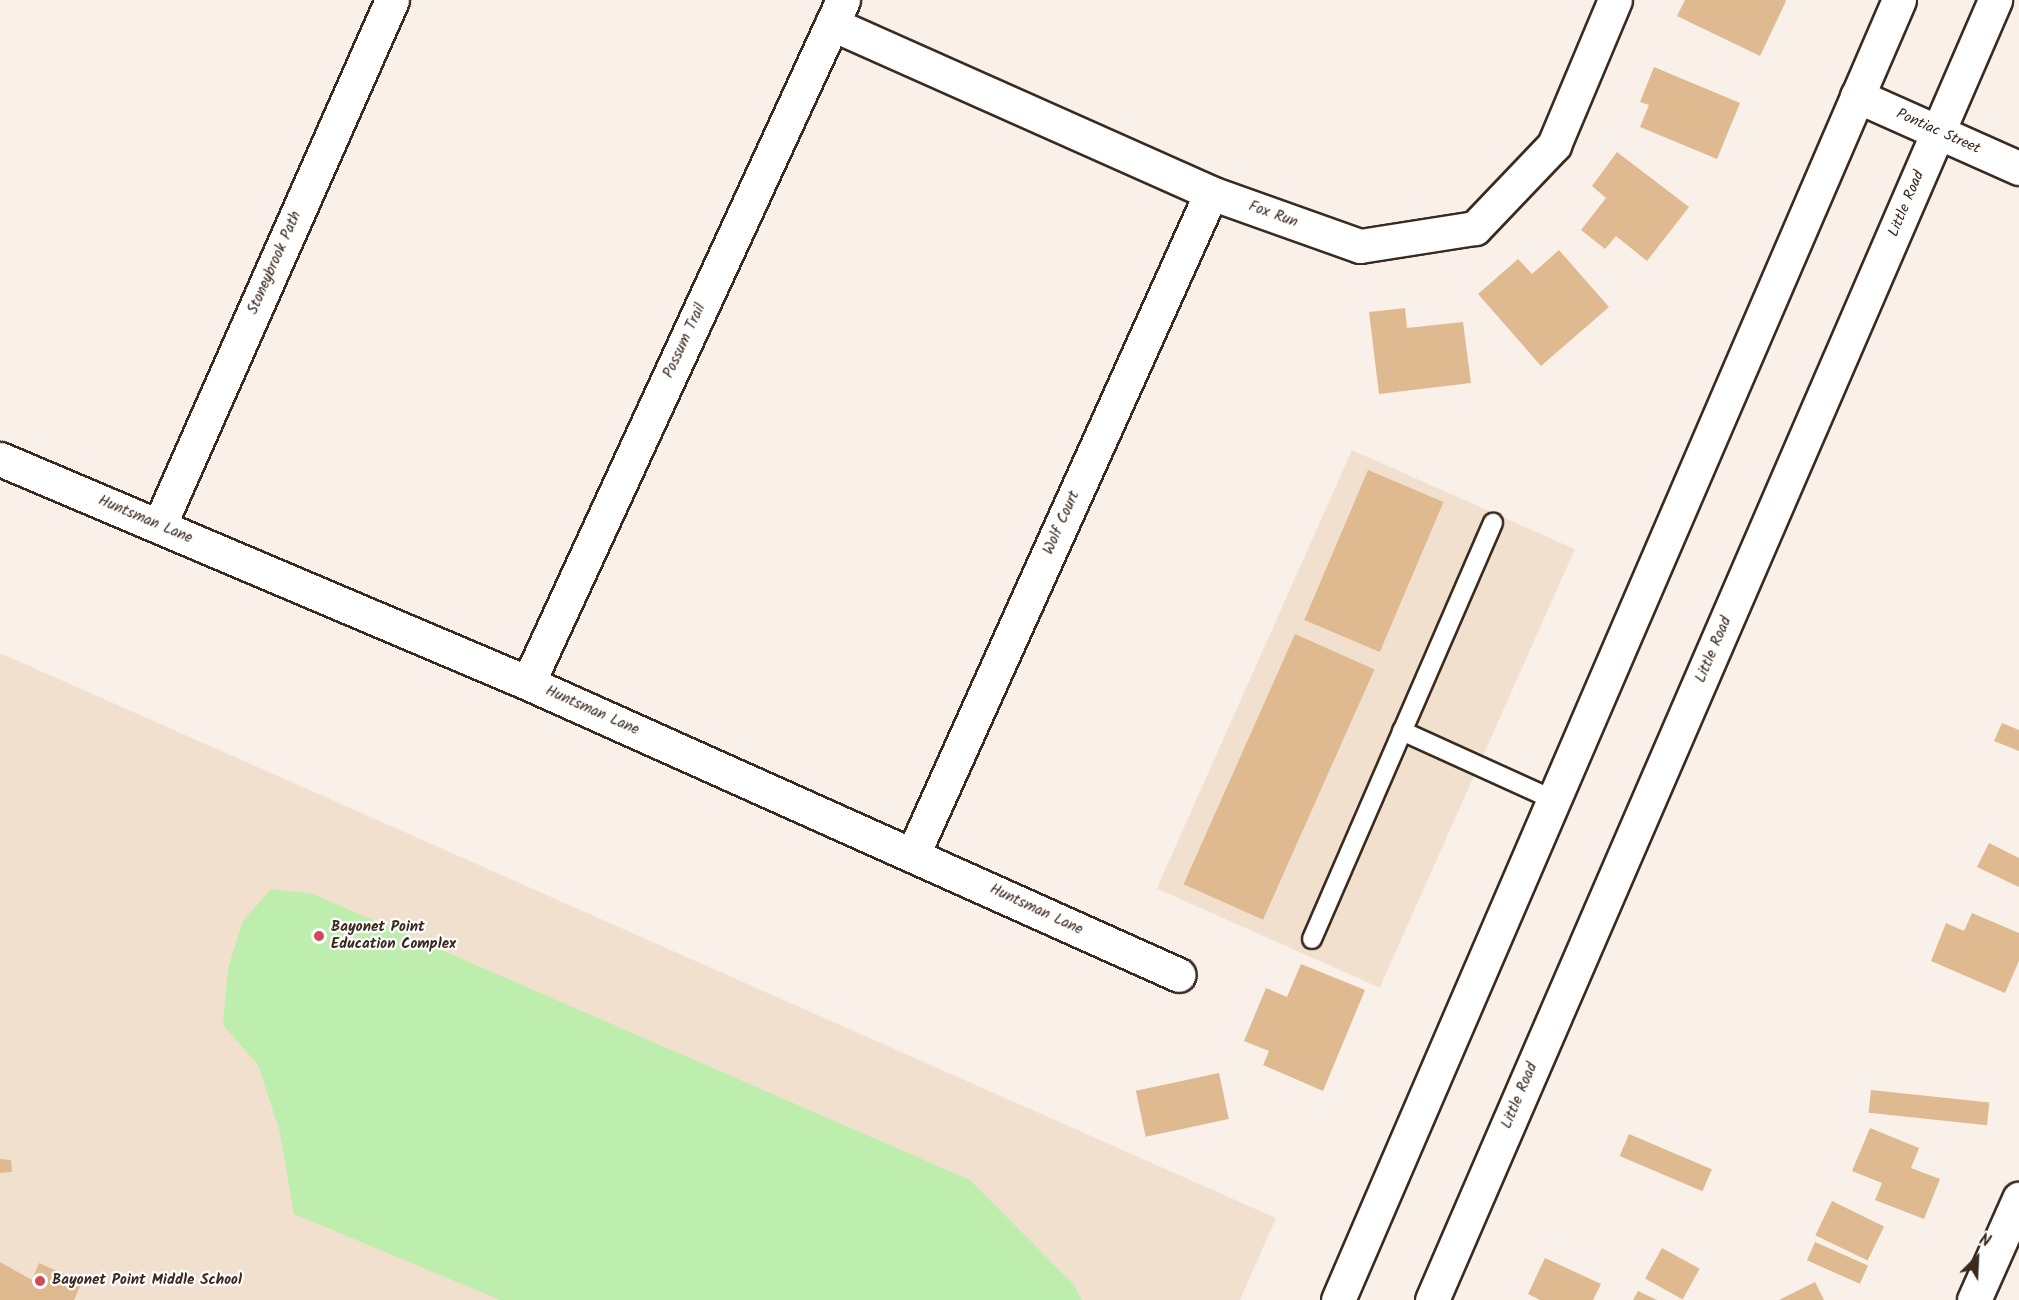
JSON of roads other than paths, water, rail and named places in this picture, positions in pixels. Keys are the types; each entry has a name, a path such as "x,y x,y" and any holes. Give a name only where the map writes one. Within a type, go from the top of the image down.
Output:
{"street":[{"name":"Stoneybrook Path","path":"159,526 392,0"},
{"name":"Fox Run","path":"837,12 1211,193 1360,246 1475,228 1554,145 1615,0"},
{"path":"1338,1300 1899,0"},
{"name":"Little Road","path":"1432,1300 1995,0"},
{"name":"Possum Trail","path":"528,683 837,12"},
{"name":"Pontiac Street","path":"1857,96 2019,168"},
{"name":"Wolf Court","path":"913,854 1211,193"},
{"name":"Huntsman Lane","path":"0,459 528,683 1179,975"},
{"path":"1974,1300 2019,1199"}],"lane":[{"path":"1312,939 1492,523"},
{"path":"1402,731 1554,800"}],"place":[{"name":"Bayonet Point Education Complex","path":"319,936"},
{"name":"Bayonet Point Middle School","path":"40,1281"}]}
